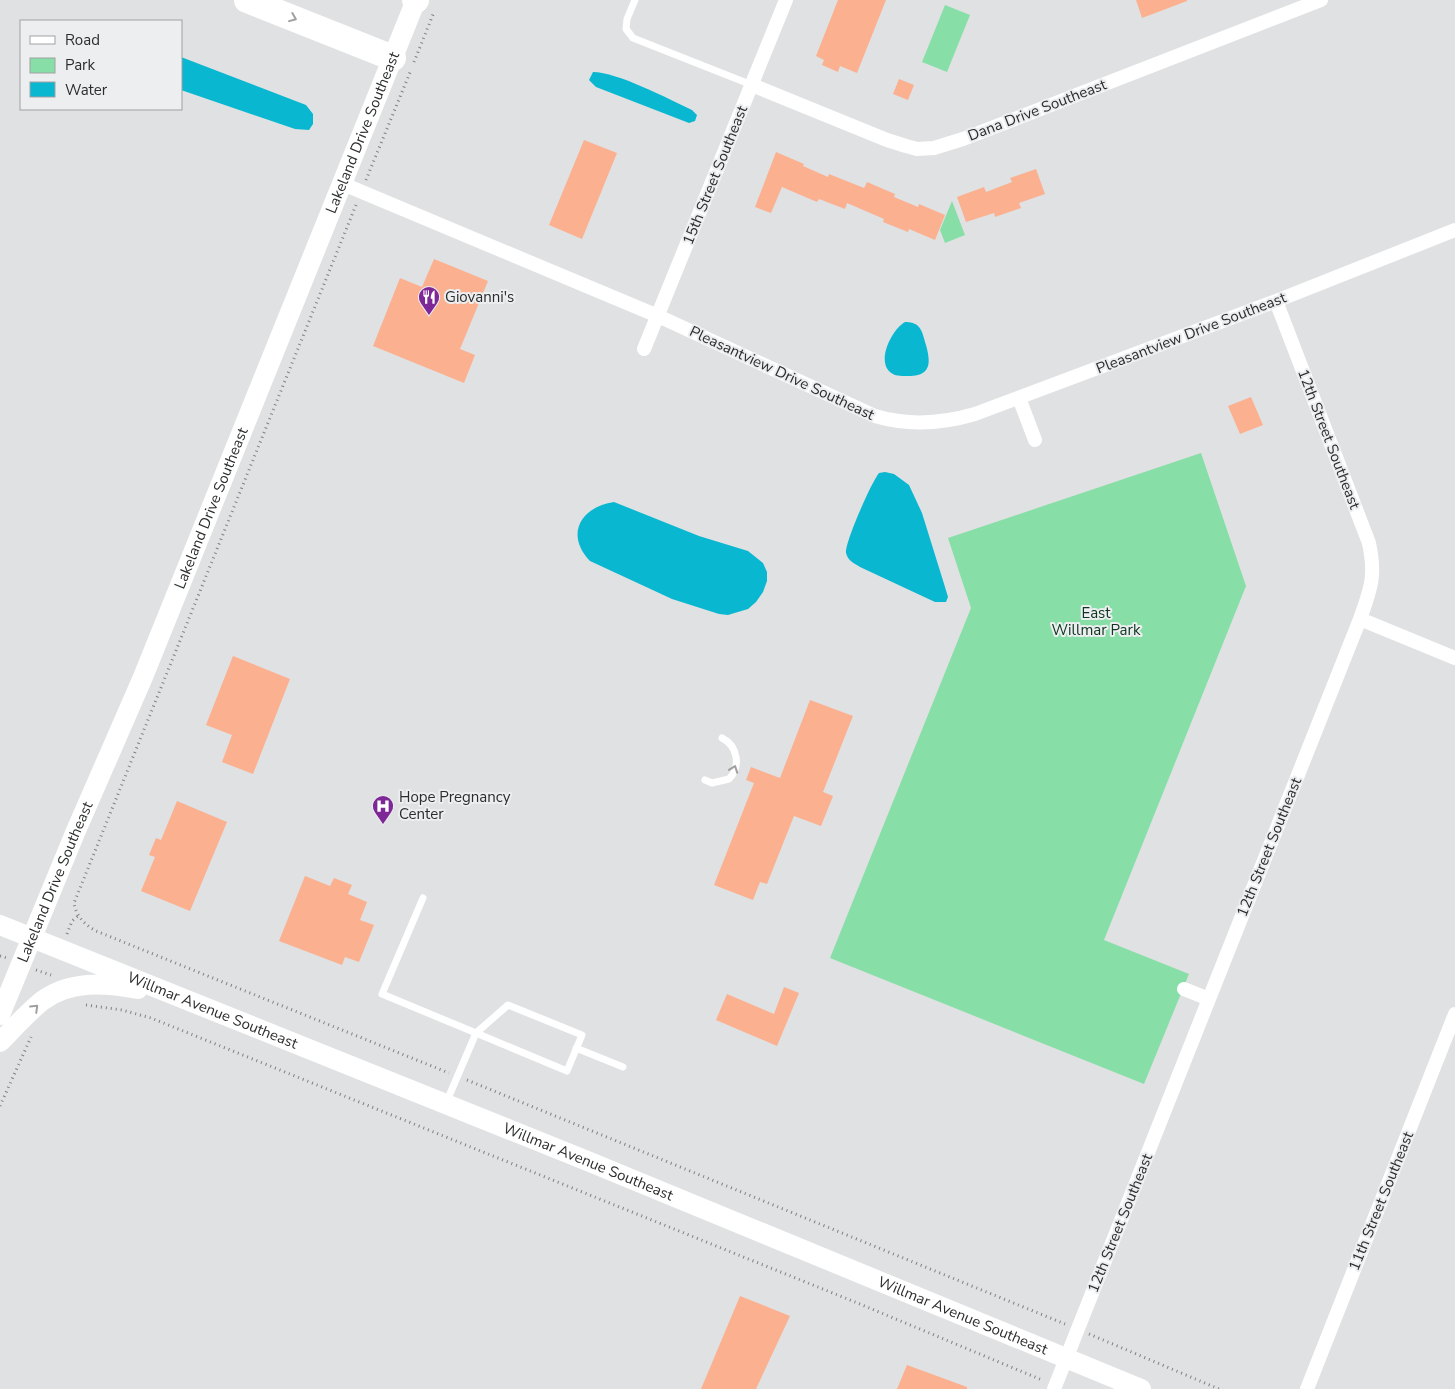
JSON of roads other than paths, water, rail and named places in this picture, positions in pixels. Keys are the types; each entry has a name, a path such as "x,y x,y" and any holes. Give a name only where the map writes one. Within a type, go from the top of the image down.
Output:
{"highway":[{"path":"247,0 393,58"}],"main road":[{"name":"Lakeland Drive Southeast","path":"0,1015 144,672 393,58 421,2"},
{"name":"Willmar Avenue Southeast","path":"0,925 446,1104 1141,1389"},
{"path":"0,1042 42,1001 72,986 110,985 185,1000"}],"street":[{"name":"15th Street Southeast","path":"644,349 786,0"},
{"name":"Dana Drive Southeast","path":"752,85 887,140 917,148 934,148 963,139 1321,0"},
{"name":"Pleasantview Drive Southeast","path":"343,184 658,316 866,413 890,421 906,423 957,420 1276,301 1455,230"},
{"name":"12th Street Southeast","path":"1054,1387 1370,592 1373,574 1369,544 1276,301"},
{"path":"1019,398 1035,440"},
{"path":"1360,619 1455,658"},
{"path":"1184,989 1209,999"},
{"name":"11th Street Southeast","path":"1307,1389 1455,1014"}],"lane":[{"path":"635,0 626,29 633,38 752,85"},
{"path":"705,780 712,783 729,779 736,771 736,756 730,743 722,738"},
{"path":"423,898 382,994 476,1034 567,1071 582,1035 508,1005 476,1034 446,1104"},
{"path":"576,1048 623,1067"}],"water":[{"path":"182,57 306,105 313,114 313,124 309,130 295,129 182,90"},
{"path":"593,72 615,76 670,99 692,110 697,115 695,121 689,123 596,87 589,80"},
{"path":"905,322 913,323 919,327 928,351 929,363 921,374 894,375 885,363 885,355 890,339"},
{"path":"879,473 894,474 909,485 922,513 948,597 946,602 935,602 860,567 847,556 850,537 865,500"},
{"path":"614,502 699,536 748,551 763,563 767,572 767,581 763,592 748,609 728,615 719,614 672,599 590,561 578,542 580,524 592,510"}],"place":[{"name":"Giovanni's","path":"429,316"},
{"name":"Hope Pregnancy Center","path":"383,825"}],"park label":[{"name":"East Willmar Park","path":"1096,622"}]}
